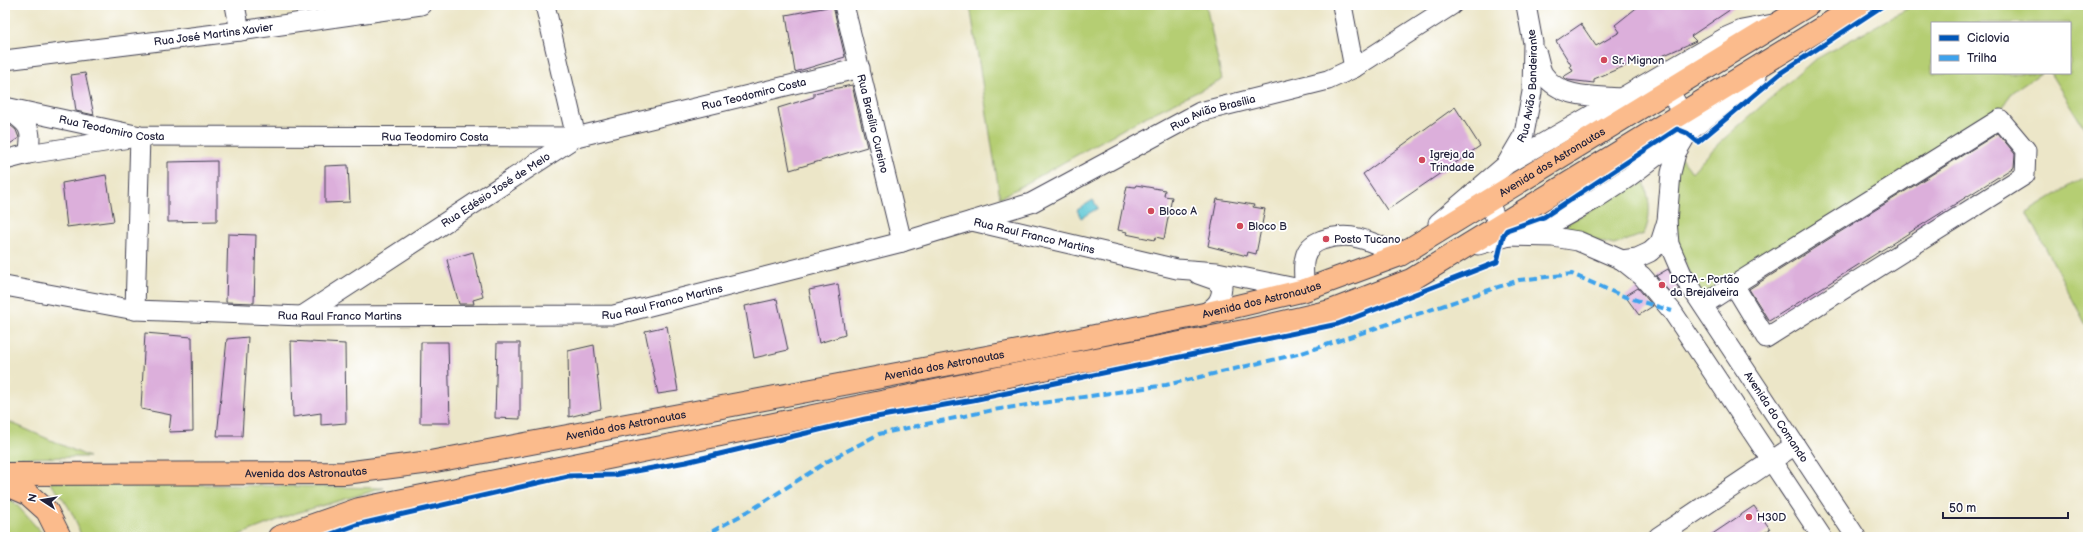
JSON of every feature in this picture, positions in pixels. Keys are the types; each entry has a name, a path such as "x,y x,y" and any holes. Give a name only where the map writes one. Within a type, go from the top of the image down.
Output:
{"main road":[{"name":"Avenida dos Astronautas","path":"5,474 345,473 430,462 1025,350 1204,314 1305,290 1400,255 1486,194 1664,83 1778,24 1808,5"},
{"path":"279,537 359,509 1042,369 1249,330 1331,311 1411,280 1458,252 1501,232 1685,123 1799,42 1859,5"},
{"path":"5,484 28,494 47,511 60,537"}],"street":[{"path":"235,5 240,31"},
{"name":"Rua José Martins Xavier","path":"5,60 240,31 364,9 421,5"},
{"path":"545,5 576,137"},
{"name":"Rua Brasílio Cursino","path":"844,5 902,242"},
{"path":"1342,5 1354,68"},
{"name":"Rua Avião Brasília","path":"971,221 1031,203 1200,112 1328,80 1354,68 1452,5"},
{"name":"Rua Avião Bandeirante","path":"1507,164 1524,134 1532,92 1533,43 1526,5"},
{"path":"1533,43 1543,74 1552,84 1567,92 1580,95 1622,98"},
{"name":"Rua Teodomiro Costa","path":"5,108 140,136 576,137 860,68"},
{"path":"1622,260 1638,258 1650,252 1660,243 1667,221 1671,173 1685,123 1664,83 1622,98 1507,164 1486,194 1501,232 1578,241 1622,260 1642,276 1672,311 1771,461 1817,535 1842,517"},
{"path":"5,108 19,117 29,128 31,138 28,154"},
{"path":"1672,311 1734,285 2000,119 2026,150 2025,175 1766,338 1734,285"},
{"path":"5,160 28,154 140,136 135,310"},
{"name":"Rua Edésio José de Melo","path":"302,316 576,137"},
{"name":"Rua Raul Franco Martins","path":"5,286 135,310 302,316 614,315 902,242 971,221 1177,269 1217,272 1305,290"},
{"name":"Avenida do Comando","path":"1667,221 1668,244 1682,274 1856,537"},
{"path":"1305,290 1303,271 1305,255 1313,243 1335,236 1355,236 1400,255"},
{"path":"1177,269 1215,280 1222,287 1221,298 1217,305 1204,314"},
{"path":"1658,537 1794,445"}],"green space":[{"path":"970,5 1206,5 1222,80 1143,118 1000,198"},
{"path":"1914,5 2088,5 2088,134 2051,74 2071,74 2071,22 1931,22 1931,74 2040,74 2013,92 1998,115 1703,302 1667,221 1679,155 1692,172 1718,144 1814,60"},
{"path":"2088,175 2088,329 2027,212"},
{"path":"1643,179 1649,200 1649,214 1647,227 1644,234 1614,245 1555,231"},
{"path":"5,420 89,457 5,458"},
{"path":"49,482 384,488 293,514 234,537 81,537 76,521 69,507"},
{"path":"5,496 14,502 42,533 42,537 5,537"}],"water":[{"path":"1093,200 1098,208 1081,218 1077,210"}],"building":[{"path":"1640,5 1737,5 1691,36 1696,41 1642,65 1639,60 1594,79 1594,83 1568,80 1563,77 1573,71 1570,66 1571,65 1556,41 1581,24 1596,46 1620,32 1615,25"},
{"path":"833,6 845,57 795,72 786,15"},
{"path":"85,73 94,115 76,111 71,75"},
{"path":"852,85 867,147 790,170 778,108 814,97 814,93"},
{"path":"1455,107 1480,146 1387,210 1363,174"},
{"path":"5,121 16,130 19,138 5,147"},
{"path":"1998,133 2015,154 2014,167 1769,321 1749,289"},
{"path":"217,161 217,221 168,222 168,162"},
{"path":"348,165 350,202 325,203 325,166"},
{"path":"106,175 114,221 67,227 62,183"},
{"name":"Bloco A","path":"1136,185 1165,190 1164,196 1172,197 1164,239 1156,237 1155,240 1126,234 1127,232 1118,230 1127,186 1135,187"},
{"name":"Bloco B","path":"1217,199 1254,205 1253,207 1265,209 1256,254 1248,252 1247,256 1208,246"},
{"path":"228,234 256,235 254,303 226,302"},
{"path":"473,252 483,297 473,300 474,304 459,304 447,260"},
{"path":"1668,269 1679,289 1671,294 1656,276"},
{"path":"838,284 845,335 819,343 809,290"},
{"path":"1638,288 1653,306 1639,315 1625,296"},
{"path":"777,299 788,350 754,358 745,306"},
{"path":"667,326 678,391 658,394 645,331"},
{"path":"145,333 192,337 193,431 169,432 171,415 141,409"},
{"path":"248,337 242,436 217,436 227,339"},
{"path":"291,341 345,344 346,423 321,425 321,413 293,417"},
{"path":"421,342 448,342 450,423 420,423"},
{"path":"497,343 520,343 520,419 495,418"},
{"path":"594,345 601,409 569,417 568,351"},
{"name":"H30D","path":"1754,506 1770,529 1758,537 1708,537"}],"marked path":[{"path":"702,537 756,507 828,461 879,434 993,410 1166,385 1302,353 1519,280 1572,274 1620,295 1672,311"}],"cycle path":[{"path":"323,537 356,525 568,476 614,475 686,462 865,419 973,400 1338,324 1497,262 1503,236 1507,230 1544,217 1677,129 1687,133 1698,142 1782,72 1884,5"}],"place":[{"name":"Sr. Mignon","path":"1604,60"},
{"name":"Igreja da Trindade","path":"1422,160"},
{"name":"Bloco A","path":"1151,211"},
{"name":"Bloco B","path":"1240,226"},
{"name":"Posto Tucano","path":"1326,239"},
{"name":"DCTA - Portão da Brejalveira","path":"1662,285"},
{"name":"H30D","path":"1749,517"}]}
